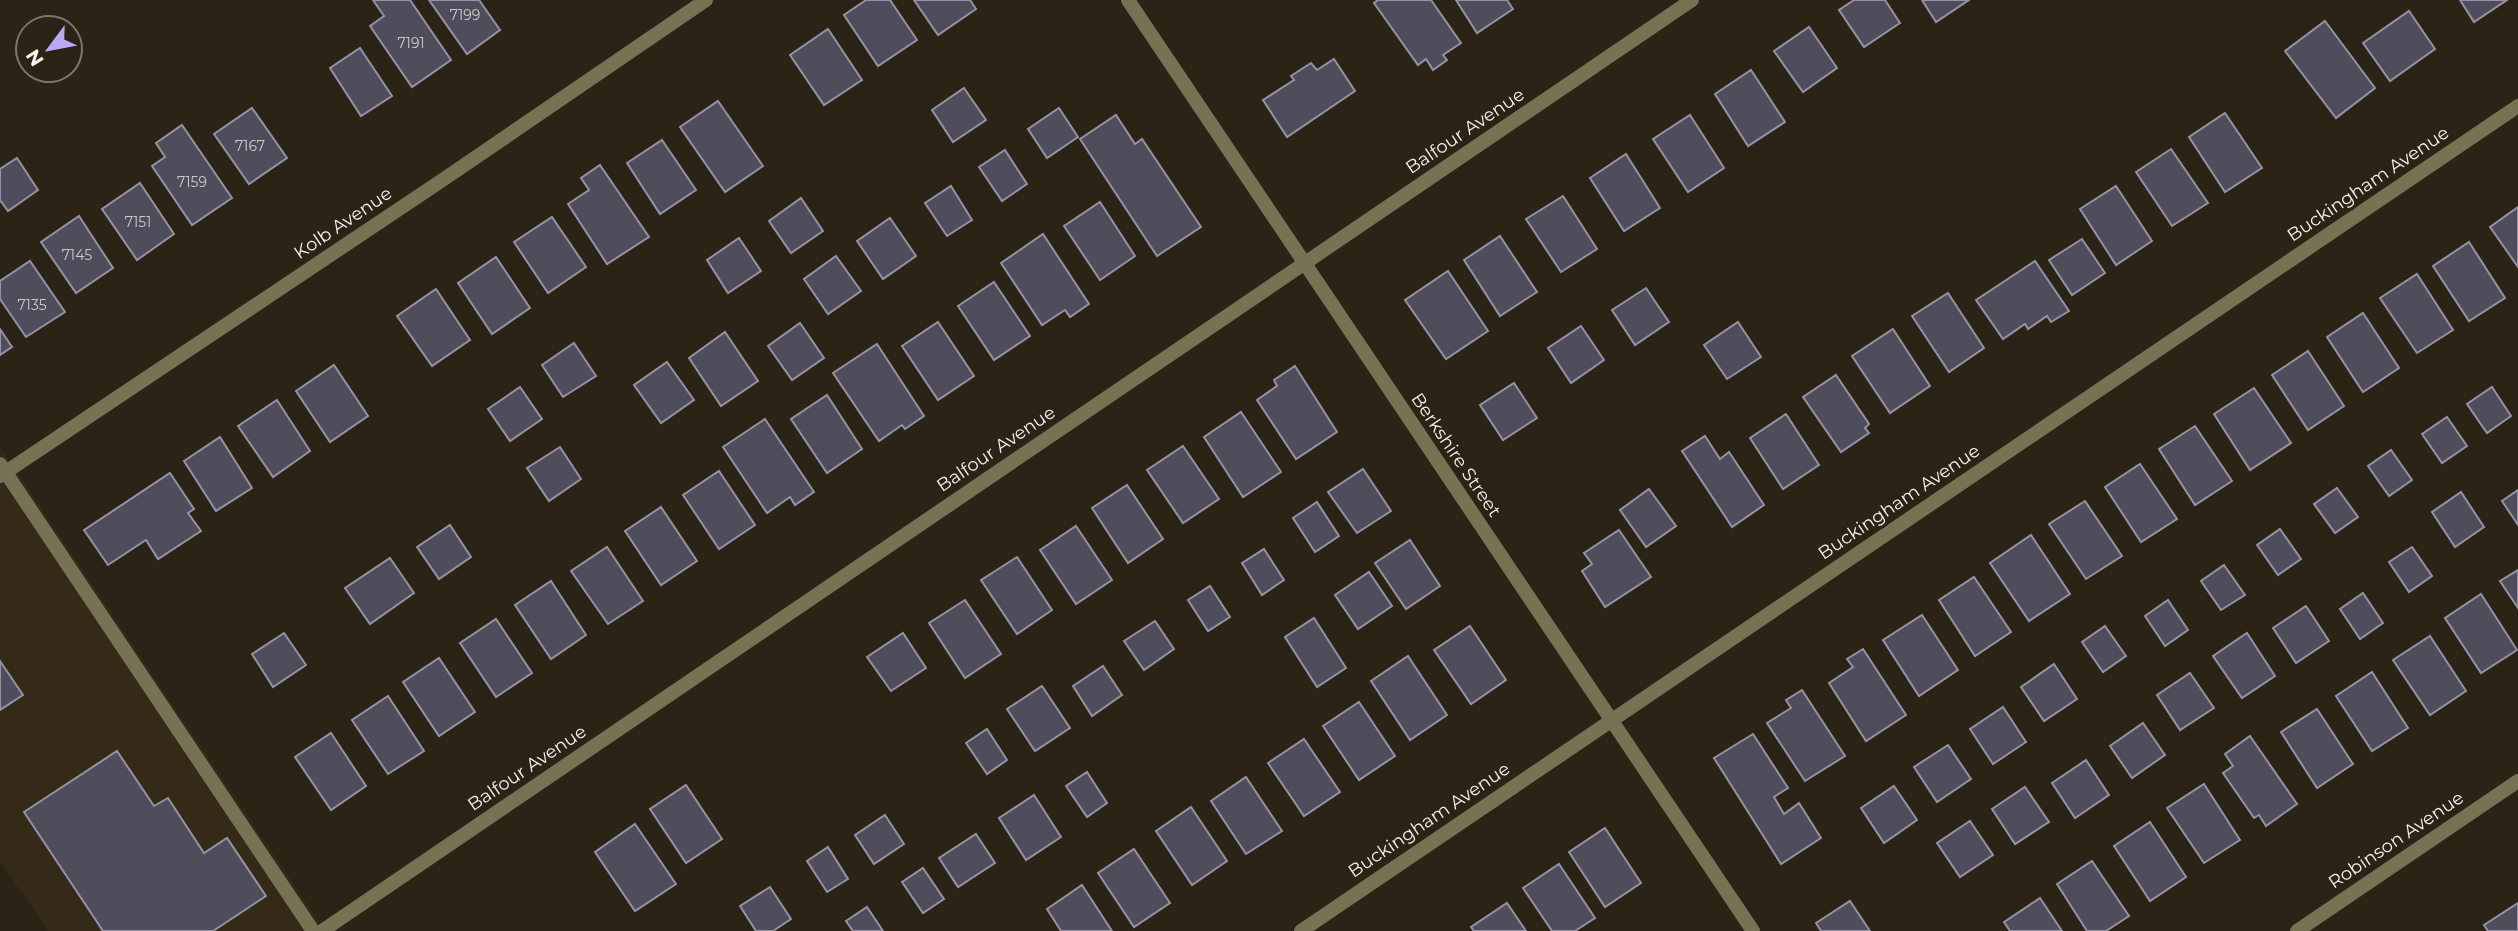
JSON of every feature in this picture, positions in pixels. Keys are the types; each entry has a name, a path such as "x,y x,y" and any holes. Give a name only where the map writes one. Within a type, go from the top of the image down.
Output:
{"street":[{"name":"Kolb Avenue","path":"2,471 432,187 706,0"},
{"name":"Berkshire Street","path":"1128,0 1753,931"},
{"name":"Balfour Avenue","path":"322,931 1692,0"},
{"name":"Buckingham Avenue","path":"1301,931 2518,106"},
{"path":"2,471 313,931"},
{"name":"Robinson Avenue","path":"2297,931 2518,781"}],"shaded area":[{"path":"0,447 325,931 48,931 0,861"}],"building":[{"path":"373,0 410,0 451,60 412,87 370,26 384,16"},
{"path":"429,0 479,0 500,30 467,54"},
{"path":"866,0 890,0 917,40 878,66 844,15"},
{"path":"914,0 970,0 976,9 938,35"},
{"path":"1378,0 1431,0 1461,43 1443,55 1447,60 1433,70 1426,59 1418,65 1374,3"},
{"path":"1456,0 1507,0 1513,9 1477,33"},
{"path":"1854,0 1885,0 1900,23 1864,47 1839,10"},
{"path":"1922,0 1969,0 1936,22"},
{"path":"2460,0 2507,0 2474,22"},
{"path":"2409,11 2435,49 2390,81 2363,43"},
{"path":"2325,21 2375,88 2336,118 2285,51"},
{"path":"1809,27 1837,68 1803,92 1774,51"},
{"path":"828,29 862,80 824,105 790,55"},
{"path":"360,48 392,96 361,116 330,68"},
{"path":"1334,59 1355,91 1287,137 1263,100 1294,80 1291,76 1311,63 1317,70"},
{"path":"1751,70 1785,122 1748,146 1715,94"},
{"path":"964,88 986,120 953,142 932,110"},
{"path":"718,101 763,166 725,192 680,127"},
{"path":"252,108 287,158 249,184 214,134"},
{"path":"1059,108 1078,137 1047,158 1028,129"},
{"path":"2225,113 2262,168 2225,192 2189,137"},
{"path":"1116,115 1135,144 1142,139 1201,227 1157,256 1080,139"},
{"path":"1690,115 1724,168 1688,192 1653,139"},
{"path":"182,125 232,198 192,225 152,166 165,157 156,143"},
{"path":"662,140 696,190 660,214 627,163"},
{"path":"2171,149 2208,203 2172,226 2136,172"},
{"path":"1005,150 1027,184 1002,201 979,167"},
{"path":"1626,154 1660,208 1624,231 1590,178"},
{"path":"17,158 38,190 8,211 0,200 0,169"},
{"path":"600,165 649,237 607,264 568,204 589,190 581,178"},
{"path":"140,183 174,234 137,260 102,209"},
{"path":"951,186 972,220 947,236 925,203"},
{"path":"2116,186 2152,241 2116,265 2080,209"},
{"path":"1563,196 1597,249 1561,272 1526,219"},
{"path":"801,198 823,231 791,253 769,221"},
{"path":"1100,202 1135,256 1100,280 1064,226"},
{"path":"2518,207 2518,267 2490,227"},
{"path":"79,216 113,268 76,293 41,242"},
{"path":"552,217 586,267 548,293 514,242"},
{"path":"890,218 916,256 883,279 857,241"},
{"path":"1043,234 1089,304 1070,317 1065,310 1042,325 1001,263"},
{"path":"1500,236 1537,292 1500,316 1464,260"},
{"path":"739,238 761,271 728,293 707,260"},
{"path":"2082,239 2105,273 2072,295 2049,260"},
{"path":"2469,242 2505,298 2469,321 2433,266"},
{"path":"836,256 861,291 828,314 804,279"},
{"path":"496,257 530,308 492,334 458,283"},
{"path":"30,261 65,312 26,337 0,299 0,281"},
{"path":"2035,261 2069,311 2051,322 2047,316 2028,329 2025,324 2003,339 1976,300"},
{"path":"1448,271 1488,331 1446,359 1405,300"},
{"path":"2417,274 2453,330 2417,353 2380,298"},
{"path":"994,282 1030,336 994,360 958,306"},
{"path":"1646,288 1669,322 1635,345 1612,310"},
{"path":"436,289 470,340 432,366 397,316"},
{"path":"1948,293 1984,348 1949,372 1912,316"},
{"path":"2363,313 2399,368 2363,392 2327,337"},
{"path":"938,322 974,376 938,400 902,346"},
{"path":"1738,322 1761,357 1727,379 1704,345"},
{"path":"800,323 824,358 792,380 768,346"},
{"path":"1581,326 1604,360 1571,383 1548,348"},
{"path":"0,329 12,347 0,355"},
{"path":"1893,329 1930,386 1890,413 1852,356"},
{"path":"725,332 758,381 721,406 689,358"},
{"path":"574,343 596,376 563,397 542,365"},
{"path":"877,344 924,416 905,429 902,425 879,441 833,373"},
{"path":"2308,351 2344,406 2308,430 2272,375"},
{"path":"667,362 694,400 661,423 634,385"},
{"path":"334,365 368,416 330,442 296,391"},
{"path":"1295,366 1337,432 1296,459 1257,400 1277,386 1274,380"},
{"path":"1836,375 1869,424 1865,428 1869,433 1841,452 1803,397"},
{"path":"1514,383 1537,418 1503,440 1480,405"},
{"path":"520,387 542,419 510,441 488,409"},
{"path":"2492,387 2511,416 2487,433 2467,404"},
{"path":"2254,388 2291,443 2250,470 2214,414"},
{"path":"827,395 862,449 827,473 791,419"},
{"path":"277,400 310,451 273,477 238,426"},
{"path":"1241,412 1281,472 1243,497 1204,437"},
{"path":"1786,414 1819,465 1783,489 1750,438"},
{"path":"2447,417 2467,446 2442,463 2422,434"},
{"path":"765,419 814,492 795,505 790,497 767,513 723,447"},
{"path":"2195,426 2232,481 2195,505 2159,449"},
{"path":"1705,436 1720,459 1729,452 1764,505 1732,527 1682,451"},
{"path":"220,437 252,488 216,511 184,461"},
{"path":"1183,446 1219,499 1183,523 1147,470"},
{"path":"560,447 581,479 549,501 527,468"},
{"path":"2391,450 2412,480 2389,496 2368,466"},
{"path":"2140,464 2177,519 2141,542 2105,487"},
{"path":"1363,469 1391,511 1357,533 1328,492"},
{"path":"719,471 755,525 719,549 683,495"},
{"path":"170,473 194,509 188,513 201,531 158,559 146,540 108,565 84,530"},
{"path":"1127,485 1163,539 1128,563 1092,508"},
{"path":"2337,488 2358,517 2335,533 2314,504"},
{"path":"1649,489 1676,526 1646,547 1620,510"},
{"path":"2518,490 2518,525 2502,501"},
{"path":"2461,492 2484,527 2455,547 2432,512"},
{"path":"2085,501 2122,556 2086,579 2049,524"},
{"path":"1317,502 1339,536 1315,552 1293,518"},
{"path":"661,507 697,561 661,585 625,531"},
{"path":"450,525 471,557 439,579 417,547"},
{"path":"1076,526 1112,580 1076,604 1040,550"},
{"path":"2280,529 2301,559 2278,575 2257,545"},
{"path":"1619,530 1651,577 1605,607 1582,571 1592,564 1584,553"},
{"path":"2031,535 2070,594 2029,621 1990,563"},
{"path":"1410,540 1440,586 1406,609 1375,563"},
{"path":"607,547 643,601 608,624 571,571"},
{"path":"2412,547 2432,576 2409,592 2389,562"},
{"path":"1264,549 1284,580 1262,595 1242,563"},
{"path":"1017,557 1052,610 1017,634 981,580"},
{"path":"390,558 414,593 370,624 345,588"},
{"path":"2224,565 2245,595 2221,610 2201,581"},
{"path":"2518,570 2518,608 2500,581"},
{"path":"1369,572 1392,606 1358,629 1335,595"},
{"path":"1974,577 2011,632 1975,656 1939,600"},
{"path":"551,581 586,635 551,659 515,605"},
{"path":"1210,586 1230,617 1208,631 1188,600"},
{"path":"2363,593 2383,623 2360,639 2340,609"},
{"path":"2481,594 2517,650 2481,673 2445,618"},
{"path":"965,600 1001,654 965,678 929,623"},
{"path":"2168,600 2188,630 2165,646 2145,616"},
{"path":"2306,606 2329,641 2296,663 2273,628"},
{"path":"1922,615 1958,670 1919,696 1883,640"},
{"path":"1314,618 1346,668 1317,687 1285,637"},
{"path":"496,619 532,673 496,697 460,643"},
{"path":"1155,621 1174,649 1144,670 1124,641"},
{"path":"1470,626 1506,680 1471,704 1434,650"},
{"path":"2105,626 2126,656 2103,672 2082,642"},
{"path":"284,633 306,665 273,687 252,654"},
{"path":"903,633 926,668 891,691 867,657"},
{"path":"2247,633 2275,676 2242,698 2213,656"},
{"path":"2430,636 2466,691 2430,715 2393,660"},
{"path":"1863,649 1906,715 1866,741 1829,683 1853,667 1847,659"},
{"path":"1408,656 1447,715 1410,740 1371,681"},
{"path":"439,658 475,712 439,736 403,682"},
{"path":"0,661 23,695 0,710"},
{"path":"2054,664 2077,699 2044,721 2021,687"},
{"path":"1103,666 1122,695 1092,716 1073,686"},
{"path":"2372,672 2408,728 2372,751 2336,696"},
{"path":"2190,673 2214,708 2180,730 2157,695"},
{"path":"1042,686 1070,728 1035,751 1007,709"},
{"path":"1802,690 1845,756 1805,781 1767,723 1791,708 1786,700"},
{"path":"388,696 424,751 388,774 352,720"},
{"path":"1359,702 1395,756 1359,780 1323,726"},
{"path":"2003,707 2026,742 1993,764 1970,729"},
{"path":"2317,709 2353,764 2317,788 2281,732"},
{"path":"2143,723 2165,755 2132,778 2110,746"},
{"path":"987,729 1007,760 987,774 966,743"},
{"path":"331,733 366,786 331,810 295,757"},
{"path":"1753,734 1788,788 1774,797 1784,814 1799,803 1821,838 1781,864 1714,758"},
{"path":"2250,736 2297,804 2266,826 2259,815 2254,818 2223,773 2233,766 2225,754"},
{"path":"1304,739 1340,792 1304,816 1268,763"},
{"path":"1948,745 1971,779 1937,802 1914,767"},
{"path":"117,751 154,806 168,798 204,853 227,838 266,896 213,931 103,931 24,812"},
{"path":"2086,760 2109,795 2075,818 2052,783"},
{"path":"1087,772 1107,803 1087,817 1066,786"},
{"path":"1246,777 1282,831 1246,854 1211,801"},
{"path":"2204,784 2240,840 2204,863 2167,808"},
{"path":"686,785 722,839 686,863 650,809"},
{"path":"1894,786 1917,820 1884,843 1861,808"},
{"path":"2025,787 2049,822 2015,844 1992,809"},
{"path":"1034,795 1061,837 1026,860 999,818"},
{"path":"1191,807 1227,861 1192,885 1156,831"},
{"path":"885,815 904,844 874,864 855,835"},
{"path":"1970,821 1993,855 1960,877 1937,843"},
{"path":"2150,822 2186,877 2150,901 2114,846"},
{"path":"635,824 676,884 635,911 595,852"},
{"path":"1605,828 1641,883 1605,907 1569,852"},
{"path":"976,834 995,863 958,887 939,858"},
{"path":"828,847 848,879 827,892 807,861"},
{"path":"1134,849 1170,903 1134,927 1098,873"},
{"path":"2092,861 2129,916 2106,931 2087,931 2057,884"},
{"path":"1559,864 1595,918 1575,931 1552,931 1523,888"},
{"path":"923,868 944,899 923,913 902,882"},
{"path":"1082,885 1112,931 1061,931 1047,909"},
{"path":"770,887 791,919 773,931 756,931 740,906"},
{"path":"2040,898 2062,931 2010,931 2004,922"},
{"path":"1850,901 1870,931 1821,931 1816,923"},
{"path":"1507,903 1526,931 1474,931 1471,927"},
{"path":"2518,903 2518,931 2488,931 2484,925"},
{"path":"867,907 883,931 853,931 846,921"}]}
